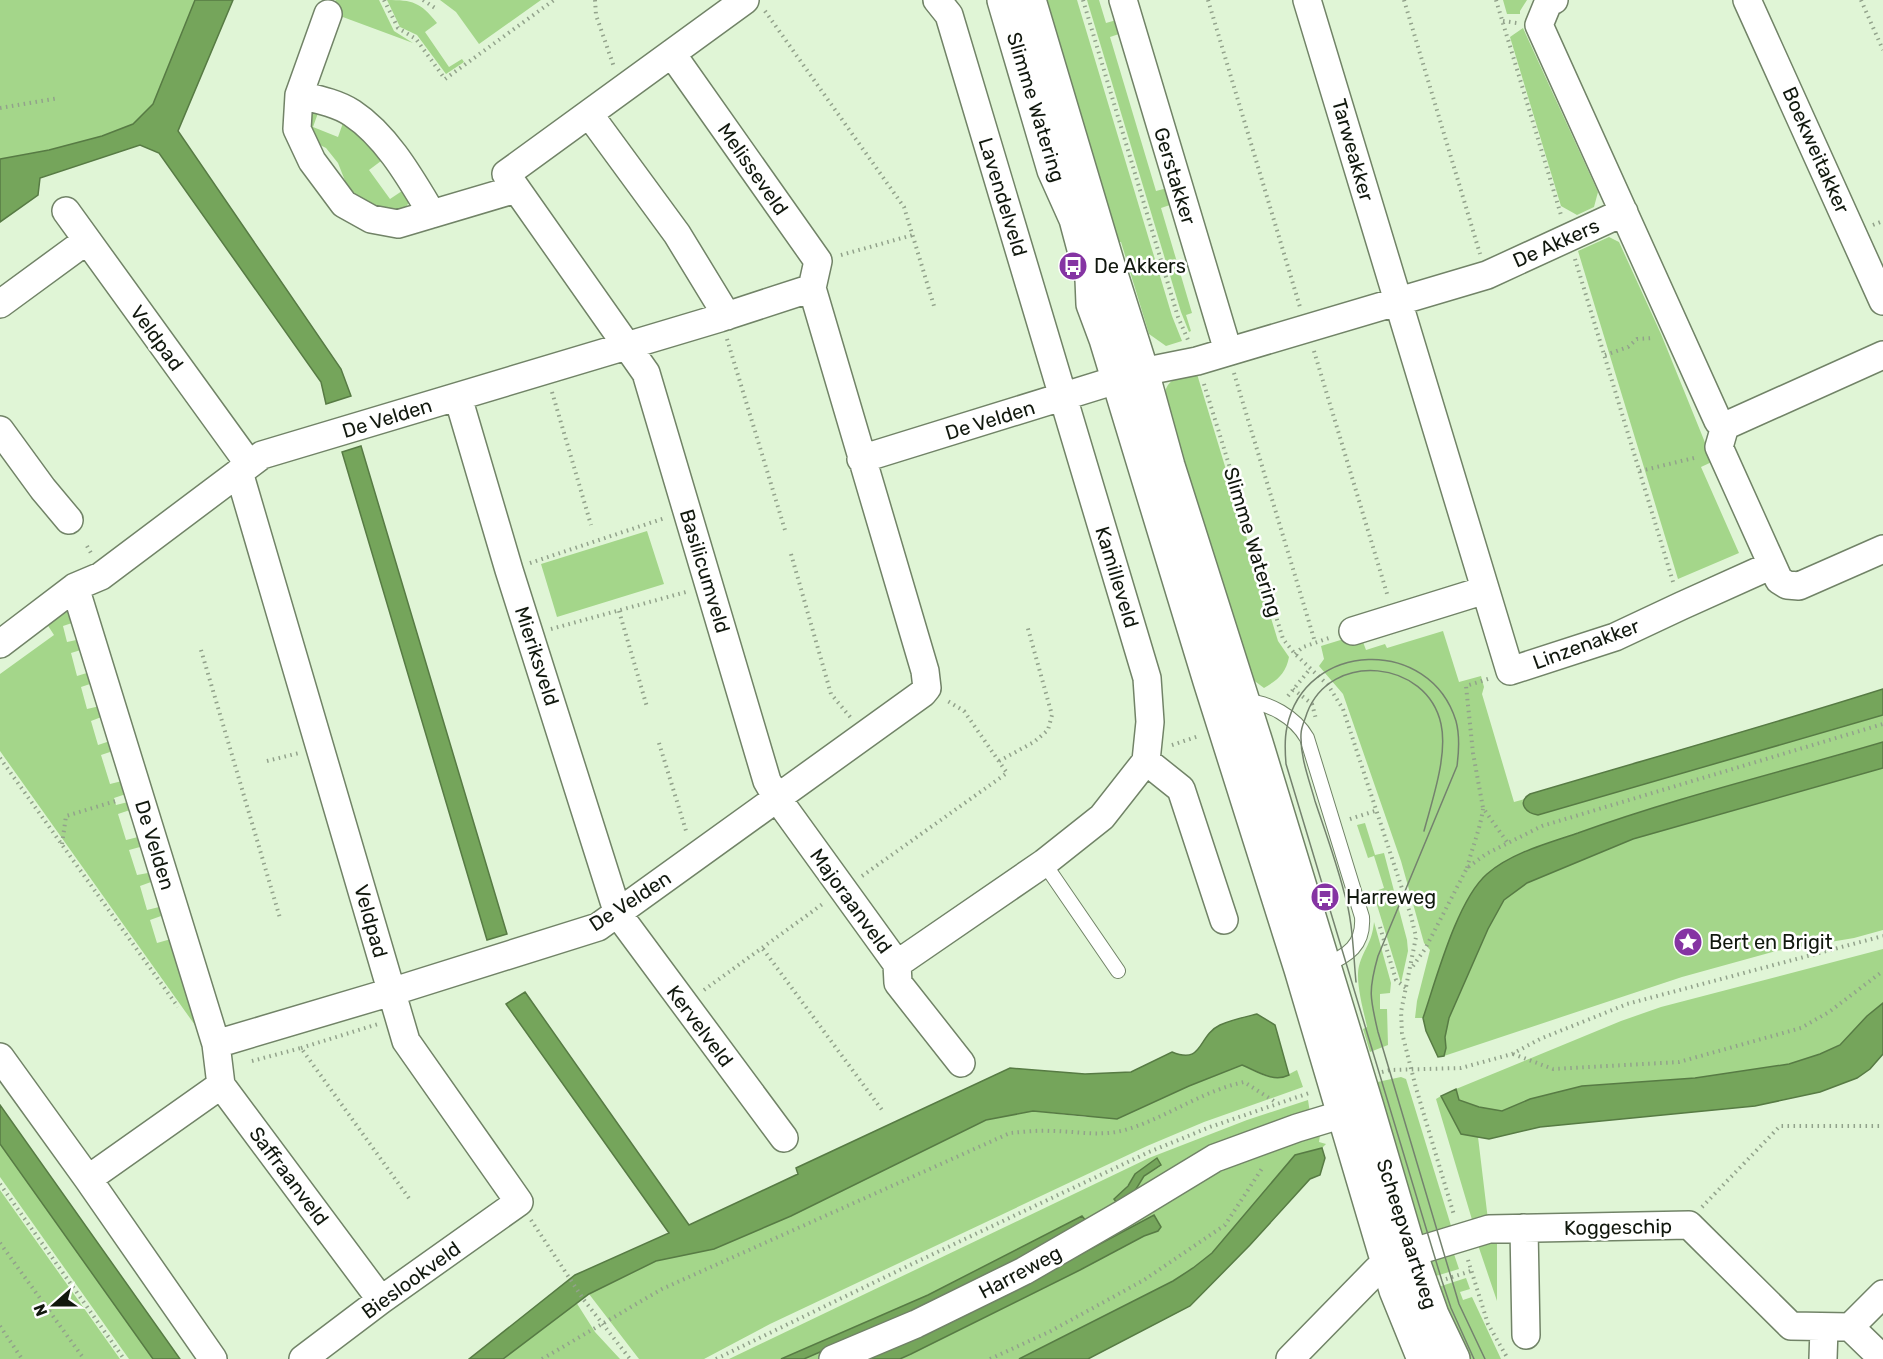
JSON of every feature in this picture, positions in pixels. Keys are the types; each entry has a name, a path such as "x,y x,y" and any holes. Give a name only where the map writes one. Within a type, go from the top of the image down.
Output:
{"street":[{"name":"Lavendelveld","path":"937,0 949,15 1063,397"},
{"name":"Slimme Watering","path":"1004,0 1054,170 1076,219 1092,279 1094,304 1130,376 1168,466 1243,701 1312,968 1355,1111"},
{"name":"Slimme Watering","path":"1029,0 1108,265 1130,376 1209,681 1312,968"},
{"name":"Gerstakker","path":"1123,0 1228,351"},
{"name":"Tarweakker","path":"1307,0 1398,301"},
{"name":"De Akkers","path":"1554,0 1548,3 1539,26 1718,421 1779,580 1787,585 1799,586 1883,549"},
{"name":"Boekweitakker","path":"1747,0 1883,301"},
{"path":"328,14 299,94 297,129 312,161 344,204 371,219 398,224 432,214 511,182 589,114 723,15 754,5"},
{"name":"Melisseveld","path":"672,54 818,261"},
{"path":"299,94 351,112 372,130 412,180 432,214"},
{"path":"589,114 677,234 724,317"},
{"name":"Basilicumveld","path":"511,182 646,373 768,780 777,798"},
{"name":"Veldpad","path":"66,212 244,468 319,746 406,1041 519,1202"},
{"name":"De Akkers","path":"1130,376 1197,361 1487,274 1624,212"},
{"path":"0,304 86,241"},
{"path":"818,261 812,288 925,671 927,688"},
{"name":"De Velden","path":"812,288 458,398 262,455 101,576 75,587 216,1044 598,927 927,688"},
{"name":"Linzenakker","path":"1398,301 1510,671 1616,637 1772,565"},
{"path":"1722,436 1883,355"},
{"name":"De Velden","path":"861,459 1130,376"},
{"name":"Kamilleveld","path":"1063,397 1147,678 1150,722 1146,761"},
{"name":"Mieriksveld","path":"458,398 509,570 618,914"},
{"path":"0,430 69,520"},
{"path":"0,644 75,587"},
{"path":"1353,631 1485,590"},
{"path":"897,964 1044,863 1102,817 1146,761 1181,789 1224,920"},
{"name":"Majoraanveld","path":"777,798 897,964 898,983 961,1063"},
{"name":"Kervelveld","path":"618,914 783,1138"},
{"name":"Saffraanveld","path":"216,1044 220,1078 381,1300"},
{"path":"0,1057 213,1359"},
{"path":"88,1179 220,1078"},
{"name":"Harreweg","path":"833,1359 916,1324 1024,1271 1215,1158 1355,1111"},
{"name":"Scheepvaartweg","path":"1355,1111 1399,1258 1432,1315 1453,1359"},
{"name":"Bieslookveld","path":"303,1359 381,1300 519,1202"},
{"name":"Koggeschip","path":"1399,1258 1489,1229 1689,1225 1791,1326 1850,1328"},
{"path":"1524,1228 1527,1335"},
{"path":"1290,1359 1377,1270 1399,1258"},
{"name":"Scheepvaartweg","path":"1399,1258 1396,1290 1424,1359"},
{"path":"1883,1294 1850,1328 1883,1359"},
{"path":"1823,1359 1824,1328"}],"lane":[{"path":"1243,701 1254,702 1275,710 1302,729 1307,738 1362,917 1363,929 1354,947 1343,958 1312,968"},
{"path":"1044,863 1118,971"}],"path":[{"path":"384,0 398,28 416,39 445,79 554,0"},
{"path":"423,0 435,8"},
{"path":"595,0 596,15 622,90"},
{"name":"Slimme Watering","path":"1083,0 1178,317 1197,361 1283,639 1294,654 1328,685 1343,709 1411,916 1416,937 1401,1012 1402,1033 1412,1069 1461,1068 1512,1054"},
{"path":"1208,0 1395,618"},
{"path":"1404,0 1487,274"},
{"path":"1496,0 1681,606"},
{"path":"1861,0 1883,50"},
{"path":"754,5 904,207 934,306"},
{"path":"0,108 59,98"},
{"path":"818,261 913,235"},
{"path":"724,317 784,530"},
{"path":"1228,351 1315,642"},
{"path":"546,371 591,525"},
{"path":"1640,471 1710,453 1722,436"},
{"path":"509,570 687,511"},
{"path":"791,554 831,694 865,734"},
{"path":"530,634 709,585"},
{"path":"619,610 647,707"},
{"path":"999,761 1034,742 1048,730 1052,715 1027,625"},
{"path":"1294,654 1302,647 1353,631"},
{"path":"201,650 280,918"},
{"path":"1411,969 1425,949 1467,868 1480,828 1483,808 1473,753 1466,686 1510,671"},
{"path":"684,1005 1007,772 964,711 927,688"},
{"path":"1467,868 1507,842 1542,826 1883,724"},
{"path":"659,743 694,858"},
{"path":"267,761 319,746"},
{"path":"0,758 2,764 62,844 184,1017"},
{"path":"62,844 66,816 139,793"},
{"path":"1483,808 1507,842"},
{"path":"1512,1054 1540,1039 1627,1004 1883,936"},
{"path":"763,949 882,1110"},
{"path":"1512,1054 1553,1069 1679,1062 1801,1028 1829,1012 1883,971"},
{"path":"220,1078 301,1048 399,1018"},
{"path":"301,1048 411,1201"},
{"path":"542,1359 662,1289 1010,1133 1051,1131 1089,1135 1123,1131 1175,1111 1227,1085 1244,1082 1278,1103 1149,1152 716,1359"},
{"path":"1684,1226 1780,1126 1883,1126"},
{"path":"990,1359 1049,1332 1144,1280 1225,1225 1287,1132"},
{"path":"0,1184 124,1359"},
{"path":"519,1202 584,1299 630,1359"},
{"path":"0,1242 84,1359"},
{"path":"0,1326 22,1359"},
{"path":"1503,1353 1508,1359"}],"shaded area":[{"path":"0,0 195,0 153,104 133,124 102,136 49,150 0,159"},
{"path":"195,0 233,0 178,131 341,369 351,396 326,404 321,382 159,153 140,145 40,178 38,195 0,222 0,159 49,150 102,136 133,124 153,104"},
{"path":"336,0 379,0 394,31 413,43 332,13 333,3"},
{"path":"387,0 410,2 421,6 437,23 425,32 449,67 462,59 464,62 446,74 417,35 400,27"},
{"path":"440,0 541,0 479,44 456,12"},
{"path":"1036,0 1077,0 1172,316 1182,341 1166,346 1149,334 1121,242 1109,245"},
{"path":"1087,0 1099,0 1106,23 1120,19 1125,32 1110,37 1156,191 1171,187 1176,203 1161,208 1192,313 1186,315 1191,331 1189,332 1181,312"},
{"path":"1503,0 1527,0 1520,14 1507,14"},
{"path":"1523,28 1598,192 1594,207 1577,215 1561,206 1510,37"},
{"path":"308,111 318,113 313,127 338,137 343,123 369,144 381,161 369,170 390,199 402,191 409,202 405,209 391,212 368,207 351,196 338,163 326,148 308,139"},
{"path":"1609,237 1619,242 1661,334 1706,445 1716,460 1701,467 1739,553 1678,579 1578,251"},
{"path":"1197,374 1278,641 1289,657 1281,676 1264,688 1248,676 1164,397 1168,385 1175,379"},
{"path":"361,446 507,934 487,940 342,452"},
{"path":"647,531 664,584 557,617 541,564"},
{"path":"72,602 78,621 63,626 67,642 81,639 84,649 71,653 77,676 90,672 93,683 81,687 87,709 100,706 104,716 91,721 98,745 110,741 113,751 101,755 110,784 122,781 126,794 114,798 116,805 128,802 130,810 118,814 126,840 138,837 140,847 129,850 137,875 148,873 151,882 140,886 147,910 159,907 161,916 150,920 157,943 171,939 197,1028 0,751 0,674 54,635 45,621"},
{"path":"1443,631 1459,682 1481,676 1484,687 1482,694 1514,802 1525,799 1523,803 1538,815 1883,715 1883,742 1653,808 1542,845 1507,860 1487,874 1466,902 1441,963 1423,1018 1415,1018 1430,950 1424,943 1401,861 1343,694 1319,666 1324,659 1321,646 1360,634 1366,650 1385,644 1387,648"},
{"path":"1883,689 1883,715 1538,815 1526,810 1523,804 1530,794"},
{"path":"1883,742 1883,768 1633,839 1527,883 1504,900 1488,929 1449,1018 1444,1056 1438,1057 1426,1031 1423,1018 1457,921 1476,886 1487,874 1507,860 1530,849 1615,820 1691,796"},
{"path":"1883,768 1883,930 1854,938 1776,951 1682,977 1444,1056 1449,1018 1488,929 1504,900 1527,883 1633,839"},
{"path":"1365,823 1375,855 1384,853 1407,940 1408,951 1401,983 1373,892 1384,888 1374,856 1368,858 1357,825"},
{"path":"1374,922 1391,983 1390,993 1380,994 1380,1009 1387,1009 1388,1045 1370,1052 1363,1029 1367,1027 1360,997 1358,973 1372,935"},
{"path":"1883,949 1883,1003 1867,1016 1840,1045 1820,1054 1789,1064 1695,1078 1582,1086 1530,1099 1502,1111 1479,1107 1459,1100 1456,1089 1621,1021 1661,1007"},
{"path":"525,992 689,1225 798,1174 796,1168 1010,1068 1085,1074 1131,1072 1172,1052 1190,1055 1220,1025 1257,1014 1275,1025 1289,1075 1271,1077 1242,1065 1117,1119 1033,1111 986,1120 791,1216 714,1249 656,1261 589,1294 503,1359 469,1359 575,1275 669,1233 506,1004"},
{"path":"1883,1003 1883,1054 1870,1069 1857,1078 1820,1092 1755,1106 1540,1127 1489,1139 1461,1134 1441,1096 1456,1089 1459,1100 1479,1107 1502,1111 1530,1099 1582,1086 1695,1078 1789,1064 1840,1045 1867,1016"},
{"path":"1242,1065 1269,1077 1281,1077 1297,1070 1303,1087 1204,1122 1147,1146 770,1324 704,1359 639,1359 589,1294 656,1261 714,1249 791,1216 986,1120 1033,1111 1086,1117 1189,1086"},
{"path":"1401,1077 1406,1079 1452,1229 1420,1236 1410,1225 1418,1222 1416,1214 1368,1084"},
{"path":"1441,1096 1461,1134 1478,1137 1488,1220 1473,1223 1436,1099"},
{"path":"1308,1100 1310,1113 1131,1200 818,1359 804,1359 928,1295 781,1359 729,1359 1149,1158 1247,1120","holes":["1157,1159 1161,1166 1144,1176 1133,1194 1114,1199 1150,1163"]},
{"path":"0,1105 180,1359 153,1359 0,1144"},
{"path":"1320,1135 1319,1142 1326,1144 1322,1148 1295,1155 1212,1253 1173,1281 1019,1359 900,1359 1158,1231 1161,1226 1060,1266 993,1301 1223,1164"},
{"path":"0,1144 153,1359 129,1359 0,1177"},
{"path":"1322,1148 1325,1158 1320,1175 1310,1179 1190,1306 1088,1359 1019,1359 1173,1281 1193,1268 1212,1253 1295,1155"},
{"path":"1157,1158 1161,1165 1144,1176 1133,1194 1117,1203 1114,1199 1128,1186 1135,1174"},
{"path":"0,1190 120,1359 0,1359"},
{"path":"1154,1215 1161,1227 1158,1231 911,1354 900,1359 861,1359 993,1301"},
{"path":"1082,1216 1087,1222 1030,1255 940,1300 804,1359 781,1359 928,1295"},
{"path":"1497,1240 1497,1301 1478,1245"},
{"path":"1453,1251 1459,1269 1426,1279 1426,1270 1432,1257"},
{"path":"1466,1278 1470,1289 1460,1292 1463,1300 1472,1297 1501,1359 1460,1359 1429,1290"},
{"path":"576,1302 595,1332 620,1359 503,1359"}],"tram line":[{"path":"1474,1359 1451,1308 1442,1281 1286,764 1286,732 1298,698 1317,677 1342,664 1368,660 1396,663 1421,674 1442,693 1456,721 1459,744 1457,766 1378,956 1371,994 1378,1032 1459,1304 1485,1359"},
{"path":"1356,982 1347,903 1303,760 1301,743 1307,713 1319,693 1336,679 1356,672 1378,671 1399,676 1418,686 1432,703 1441,724 1443,736 1441,764 1424,831"}],"place":[{"name":"De Akkers","path":"1073,266"},
{"name":"Harreweg","path":"1325,897"},
{"name":"Bert en Brigit","path":"1688,942"}]}
